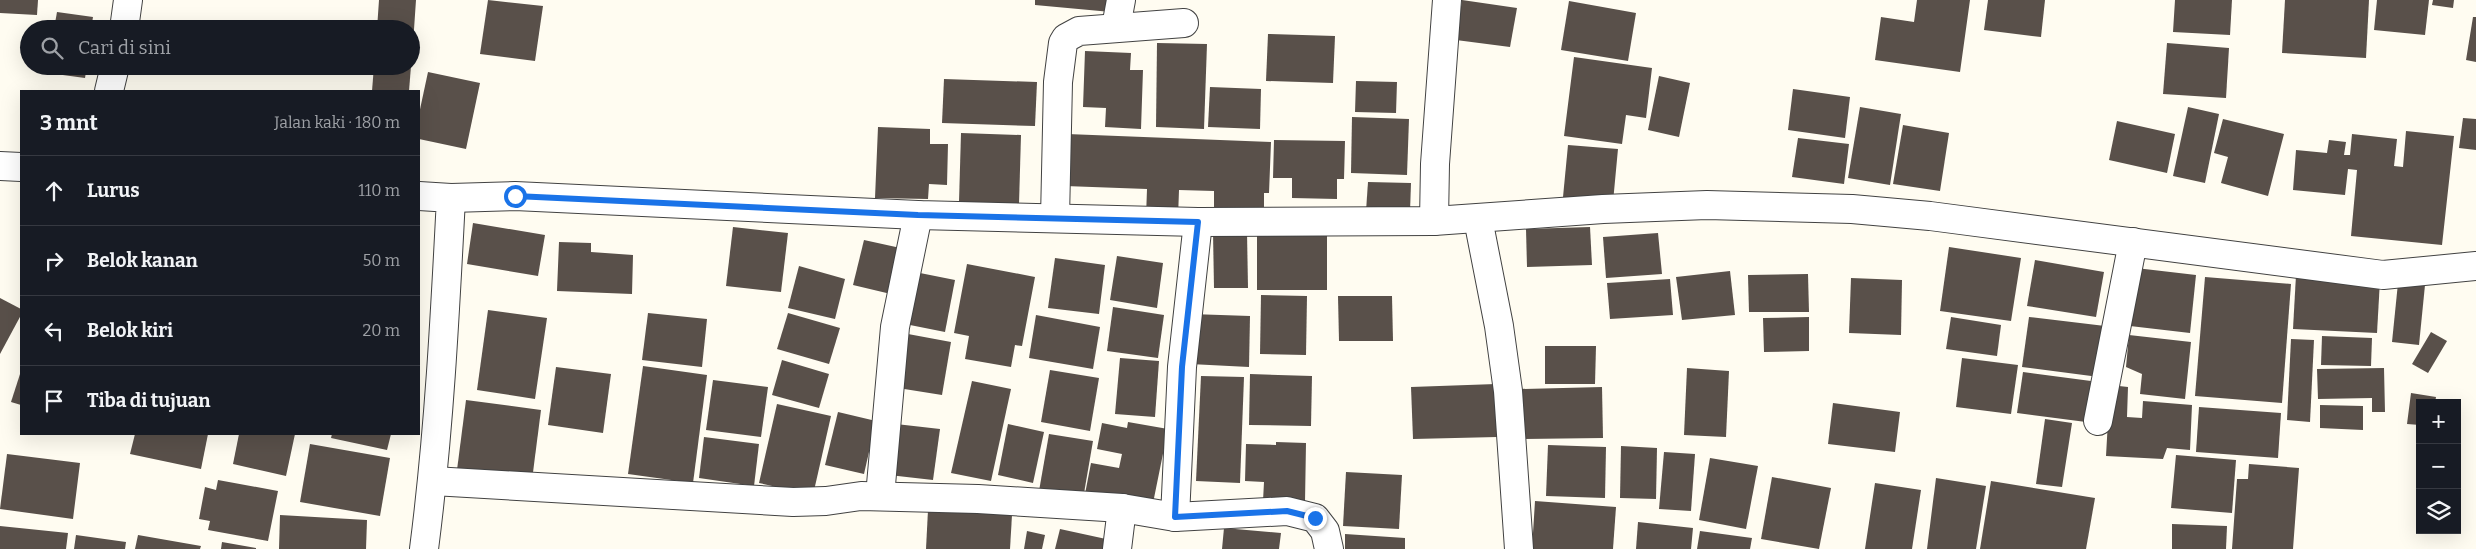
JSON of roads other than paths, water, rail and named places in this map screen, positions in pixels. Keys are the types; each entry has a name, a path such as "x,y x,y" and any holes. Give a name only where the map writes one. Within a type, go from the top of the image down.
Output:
{"street":[{"path":"125,20 128,0"},
{"path":"1116,27 1121,0"},
{"path":"1434,221 1435,164 1447,0"},
{"path":"1055,218 1060,48 1066,38 1079,31 1184,23"},
{"path":"109,90 113,75"},
{"path":"0,166 20,168"},
{"path":"420,196 451,198 515,196 918,215 1198,222 1434,221 1603,209 1707,205 1852,209 1930,216 2383,275 2476,266"},
{"path":"424,549 433,481 451,198"},
{"path":"880,496 895,327 918,215"},
{"path":"1478,219 1499,326 1508,391 1519,549"},
{"path":"1175,517 1182,367 1198,222"},
{"path":"2098,420 2132,242"},
{"path":"433,481 792,502 826,501 860,496 978,499 1122,508 1175,517 1287,511 1315,518 1325,531 1328,549"},
{"path":"1116,549 1122,508"}]}
